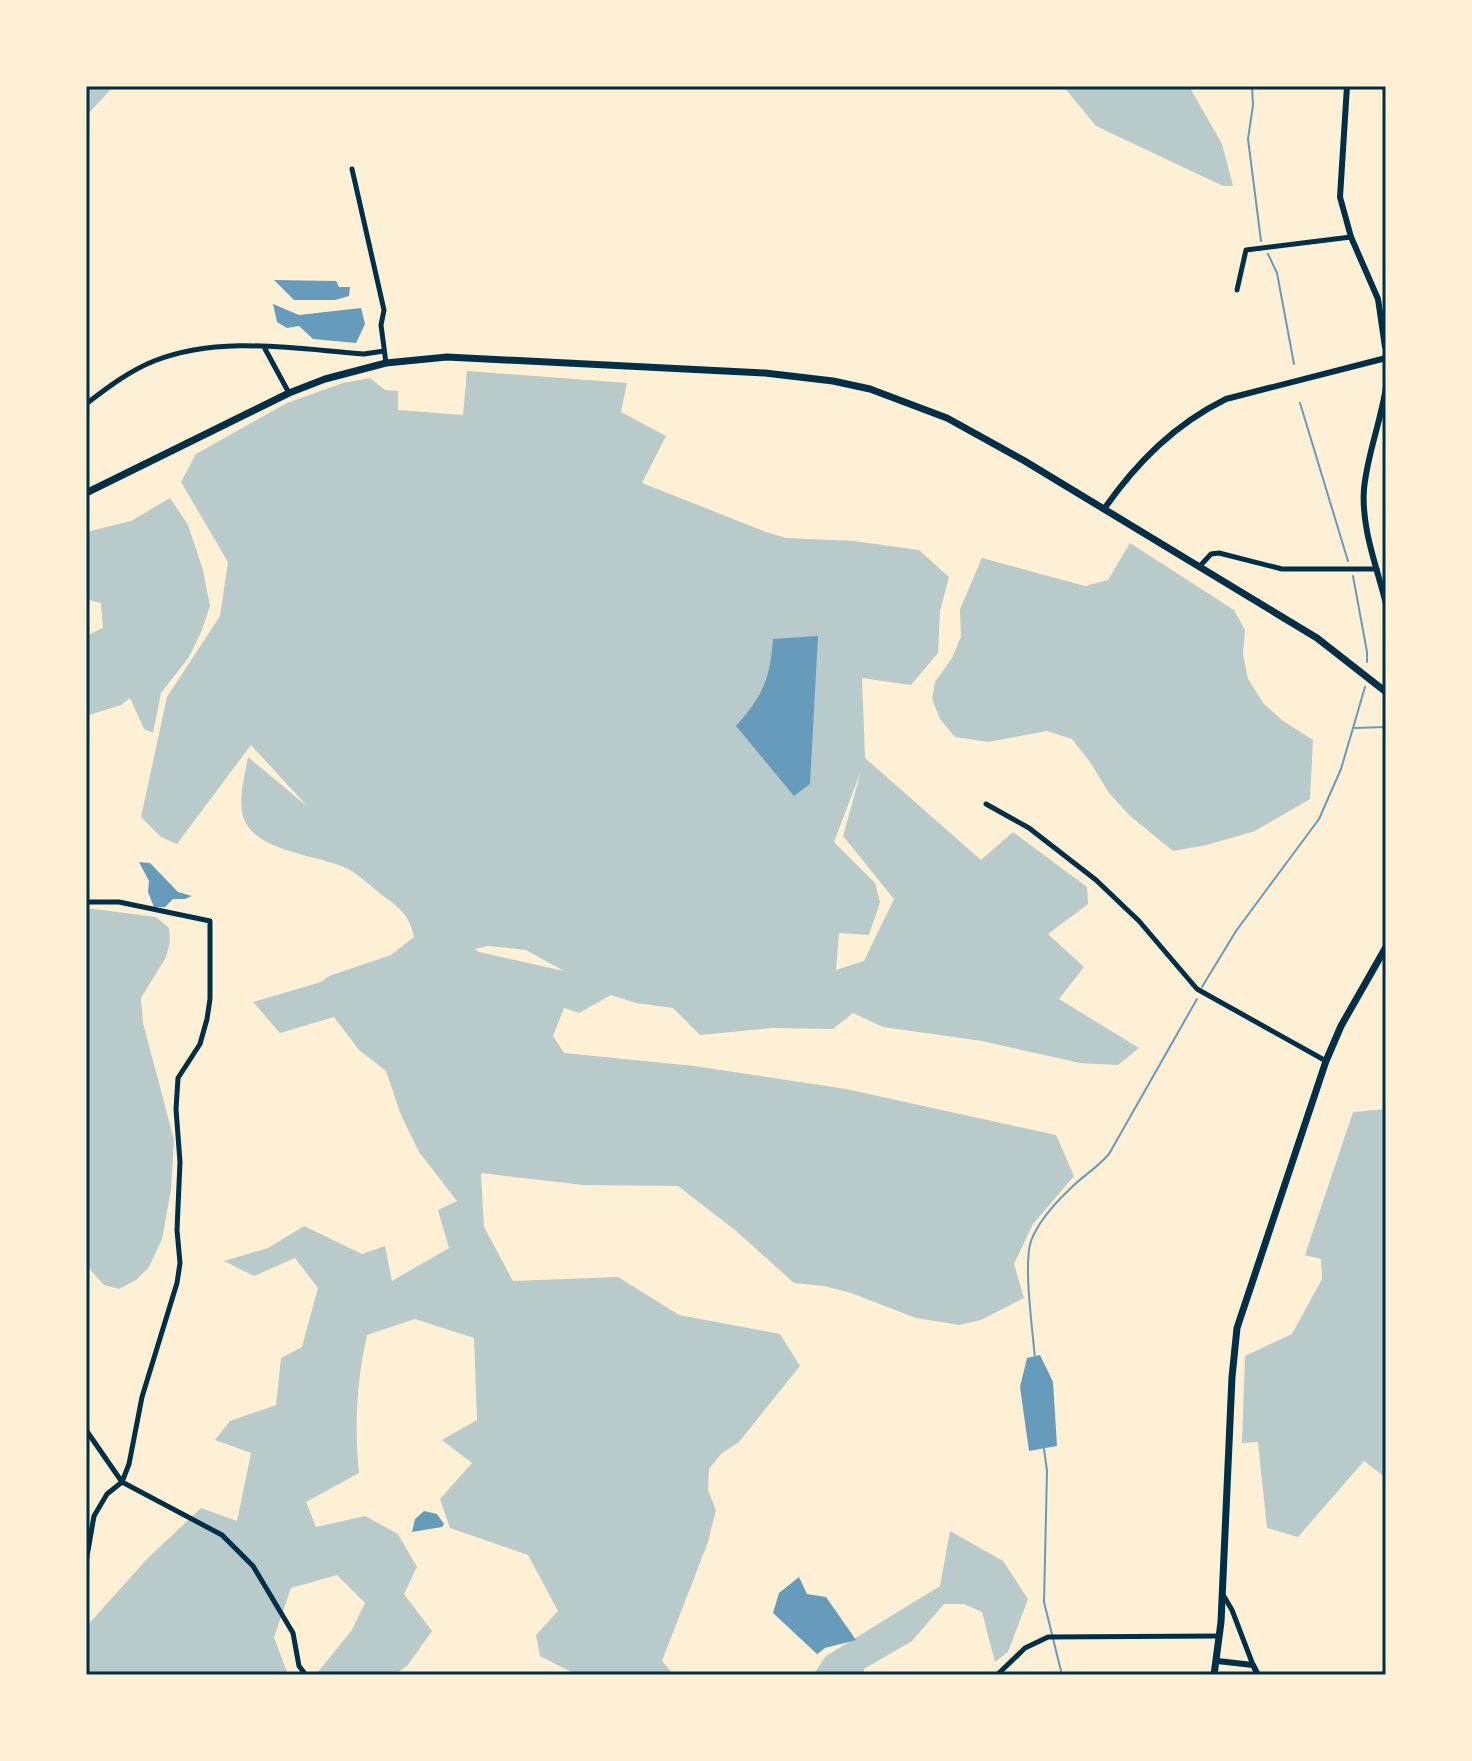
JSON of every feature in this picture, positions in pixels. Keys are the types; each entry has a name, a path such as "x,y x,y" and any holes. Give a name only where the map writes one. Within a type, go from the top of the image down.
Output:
{"main road":[{"path":"86,493 289,393 325,379 386,363 447,357 765,373 833,381 870,389 947,418 1317,638 1386,692"},
{"path":"1214,1675 1222,1592 1237,1328 1326,1061 1352,1006 1386,947"}],"street":[{"path":"1347,86 1340,197 1351,237 1378,299 1385,347"},
{"path":"352,169 384,310 381,325 386,363"},
{"path":"1237,290 1246,250 1351,237"},
{"path":"86,404 154,361 218,346 364,354 384,351"},
{"path":"264,347 289,393"},
{"path":"1104,509 1165,437 1205,409 1238,396 1386,358"},
{"path":"1386,387 1364,492 1368,536 1386,604"},
{"path":"1200,566 1211,554 1219,553 1282,569 1377,569"},
{"path":"986,804 1029,828 1096,880 1139,921 1197,989 1326,1061"},
{"path":"86,902 119,902 210,921 207,1019 200,1044 178,1078 176,1109 180,1162 177,1230 180,1263 177,1283 142,1397 133,1449 122,1482 107,1494 94,1516 86,1562"},
{"path":"86,1430 122,1482 222,1535 253,1566 293,1633 299,1666 306,1675"},
{"path":"1222,1592 1258,1675"},
{"path":"997,1675 1025,1648 1052,1636 1219,1636"},
{"path":"1217,1661 1253,1665"}],"shaded area":[{"path":"86,86 114,86 86,116"},
{"path":"1063,86 1189,86 1222,144 1233,186 1223,186 1096,126"},
{"path":"467,371 627,383 621,412 666,436 642,483 786,538 854,541 919,550 949,577 940,611 938,653 911,685 862,678 865,758 981,860 1013,832 1087,887 1088,904 1048,934 1084,967 1059,999 1139,1048 1118,1065 1080,1063 982,1041 883,1027 853,1013 833,1029 772,1028 700,1035 673,1008 636,1003 611,995 579,1013 564,1008 553,1036 564,1053 694,1066 846,1089 1056,1135 1074,1176 1033,1224 1014,1264 1024,1298 981,1320 959,1325 916,1318 851,1293 794,1283 735,1230 678,1186 583,1185 481,1173 484,1227 513,1281 618,1277 679,1315 780,1334 800,1366 739,1442 721,1454 709,1469 708,1490 716,1510 708,1542 662,1661 674,1675 577,1675 540,1656 536,1635 558,1611 528,1555 450,1528 440,1499 472,1463 442,1440 477,1420 474,1338 415,1319 367,1335 357,1403 359,1473 306,1502 316,1527 365,1516 398,1534 417,1567 404,1594 432,1631 407,1666 394,1675 317,1673 352,1630 365,1603 337,1575 291,1588 274,1637 288,1675 86,1675 86,1627 147,1559 201,1508 237,1521 251,1453 215,1440 230,1421 276,1405 281,1358 302,1347 318,1288 295,1258 254,1276 224,1261 268,1248 304,1226 362,1254 385,1246 392,1281 449,1248 438,1210 457,1201 419,1152 401,1115 386,1071 359,1050 334,1017 280,1033 253,1002 321,982 329,976 391,955 414,937 403,913 347,868 272,845 250,829 241,804 248,757 308,807 251,745 177,844 161,837 141,817 167,697 220,616 228,562 181,482 196,454 287,403 343,383 370,378 385,390 398,391 398,410 463,415","holes":["861,771 843,836 894,899 864,961 836,970 839,933 869,935 880,902 875,883 834,842","488,946 526,950 564,971 475,949"]},
{"path":"170,498 188,525 203,570 210,606 189,657 161,693 153,733 144,729 130,698 121,705 86,716 86,636 103,628 101,603 86,599 86,532 131,521"},
{"path":"1130,543 1234,610 1245,630 1243,654 1248,679 1264,704 1283,721 1313,740 1310,799 1255,831 1173,851 1130,816 1109,793 1072,739 1047,731 988,742 955,737 940,719 932,699 935,682 952,658 961,637 960,609 982,558 1085,586 1108,580"},
{"path":"86,908 156,917 169,928 170,942 166,957 141,998 143,1023 174,1140 171,1190 162,1239 149,1267 136,1280 119,1289 104,1285 86,1265"},
{"path":"1386,1109 1386,1478 1364,1461 1298,1537 1267,1528 1258,1442 1242,1443 1245,1356 1292,1334 1322,1279 1321,1259 1305,1255 1353,1112"},
{"path":"950,1531 1003,1561 1028,1599 1008,1652 995,1662 982,1612 964,1604 944,1604 912,1641 864,1669 864,1675 813,1675 826,1656 940,1586"}],"water":[{"path":"274,280 336,281 339,287 350,287 349,296 335,300 294,300"},
{"path":"273,304 299,315 361,308 365,324 356,343 313,339 299,326 287,328 277,322"},
{"path":"818,636 810,784 794,796 736,726 764,686 773,639"},
{"path":"139,862 150,863 178,892 192,896 173,899 165,907 154,907 148,892 149,881"},
{"path":"1040,1355 1053,1382 1057,1446 1029,1451 1020,1387 1027,1358"},
{"path":"424,1511 437,1514 444,1524 442,1527 412,1532 415,1519"},
{"path":"799,1577 807,1594 826,1597 856,1640 825,1648 817,1654 773,1613 779,1593"}],"waterway":[{"path":"1252,86 1253,105 1248,139 1261,241"},
{"path":"1268,254 1277,273 1294,364"},
{"path":"1300,403 1348,561"},
{"path":"1353,576 1367,662"},
{"path":"1202,987 1236,931 1319,819 1341,769 1365,687"},
{"path":"1355,728 1386,727"},
{"path":"1035,1359 1028,1265 1034,1234 1060,1199 1109,1154 1197,999"},
{"path":"1044,1449 1047,1471 1044,1602 1062,1675"}]}
